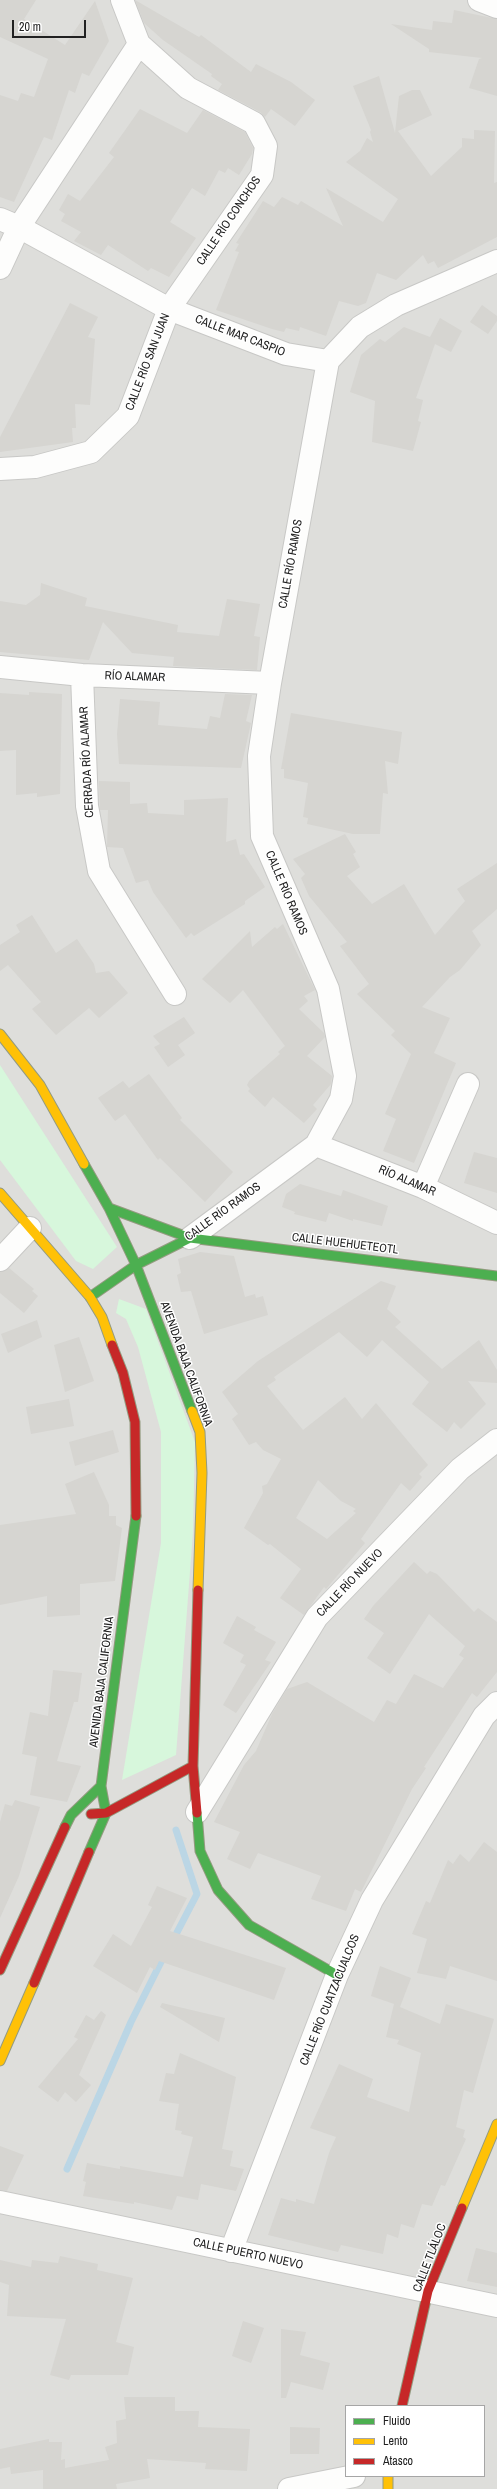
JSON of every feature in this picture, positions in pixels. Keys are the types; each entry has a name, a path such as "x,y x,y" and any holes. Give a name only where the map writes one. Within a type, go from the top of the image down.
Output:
{"street":[{"name":"CALLE RÍO CONCHOS","path":"122,0 139,44 188,88 254,123 266,146 262,175 169,308"},
{"path":"479,0 497,7"},
{"path":"0,268 10,223 139,44"},
{"name":"CALLE MAR CASPIO","path":"10,223 169,308 286,354 328,361"},
{"path":"328,361 360,327 396,305 497,261"},
{"name":"CALLE RÍO SAN JUAN","path":"0,469 35,467 91,452 128,416 169,308"},
{"name":"CALLE RÍO RAMOS","path":"90,1297 136,1265 190,1238 316,1145 341,1099 345,1076 328,989 262,836 259,756 270,683 328,361"},
{"name":"RÍO ALAMAR","path":"0,667 82,675 270,683"},
{"name":"CERRADA RÍO ALAMAR","path":"82,675 87,806 99,871 175,994"},
{"name":"AVENIDA BAJA CALIFORNIA","path":"0,1034 40,1085 109,1208 136,1265 200,1432 202,1473 192,1766 200,1851 218,1890 249,1925 337,1975"},
{"path":"423,1187 468,1084"},
{"name":"RÍO ALAMAR","path":"316,1145 423,1187 497,1223"},
{"name":"AVENIDA BAJA CALIFORNIA","path":"0,1193 90,1297 102,1317 123,1373 135,1422 137,1509 101,1786 106,1812"},
{"name":"CALLE HUEHUETEOTL","path":"109,1208 190,1238 293,1249 497,1276"},
{"path":"0,1260 30,1228"},
{"name":"CALLE RÍO NUEVO","path":"197,1812 317,1617 460,1469 497,1440"},
{"name":"CALLE RÍO CUATZACUALCOS","path":"231,2251 337,1975 372,1900 484,1716 497,1702"},
{"path":"71,1815 106,1812 192,1766"},
{"path":"0,1970 71,1815 101,1786"},
{"path":"0,2061 106,1812"},
{"name":"CALLE TLÁLOC","path":"402,2405 428,2291 497,2124"},
{"name":"CALLE PUERTO NUEVO","path":"0,2202 497,2306"},
{"path":"289,2489 349,2477"},
{"path":"388,2477 388,2489"}],"shaded area":[{"path":"0,0 497,0 497,2489 0,2489"}],"green space":[{"path":"0,1065 117,1247 93,1269 76,1261 0,1160"},
{"path":"119,1299 146,1309 195,1442 193,1532 176,1755 122,1780 161,1543 161,1432 138,1347 126,1319 116,1313"}],"building":[{"path":"0,0 36,0 24,19 65,45 95,1 109,41 89,76 82,73 75,93 69,90 52,140 44,137 14,202 0,197 0,95 18,101 21,93 34,97 48,59 0,37"},
{"path":"135,0 199,37 201,35 251,72 256,64 291,82 315,100 295,126 271,109 265,117 260,112 218,90 222,84 211,76 212,74 163,40 144,23"},
{"path":"454,10 497,19 497,96 469,88 479,59 482,58 429,52 429,49 391,24 432,30 433,21 452,23"},
{"path":"379,76 395,133 399,96 412,90 420,90 432,115 398,131 431,176 462,147 462,138 474,139 474,130 495,131 494,183 497,182 497,237 438,268 434,261 428,264 423,255 396,280 377,273 366,303 358,306 339,301 326,336 300,327 299,331 286,328 284,332 216,310 239,252 235,251 239,244 236,243 263,201 274,207 282,197 298,205 301,201 343,226 326,188 383,222 398,199 346,162 360,151 367,138 373,142 370,132 371,130 353,86"},
{"path":"140,109 187,133 203,110 245,132 253,148 252,154 239,175 228,168 225,173 219,170 205,196 192,188 170,222 196,238 169,277 151,268 148,271 108,245 101,255 74,241 81,232 61,221 65,214 59,210 68,194 80,201 114,157 109,153"},
{"path":"70,303 98,317 88,337 95,339 90,405 75,404 76,428 72,428 73,442 0,452 0,437"},
{"path":"482,305 497,316 497,321 488,334 470,322"},
{"path":"440,318 462,331 451,352 435,344 416,398 423,400 418,421 421,422 413,451 372,442 375,401 350,392 361,355 380,339 385,342 404,327 430,337"},
{"path":"41,583 87,598 85,606 178,625 177,632 219,636 227,599 260,604 254,636 260,637 257,670 173,666 174,657 132,653 103,622 89,660 0,652 0,601 26,605 40,595"},
{"path":"29,692 62,694 60,794 37,797 37,793 16,795 16,750 0,751 0,693 29,695"},
{"path":"225,694 252,695 246,721 251,723 241,768 119,764 117,734 120,699 160,702 158,725 207,729 210,716 220,718"},
{"path":"291,713 402,732 398,764 385,761 388,794 383,793 380,834 353,834 307,824 308,818 303,817 308,783 284,778 284,769 281,769"},
{"path":"99,781 130,782 130,804 147,803 148,813 184,815 184,800 228,798 226,842 236,839 240,855 244,854 265,887 245,901 245,904 194,936 191,933 186,938 153,892 148,880 136,883 123,848 107,847 108,810 100,810"},
{"path":"345,834 356,852 353,854 360,867 347,876 372,904 404,884 435,935 465,901 457,889 497,863 497,909 472,931 481,945 460,970 450,977 422,1007 450,1018 434,1053 456,1063 414,1163 383,1151 396,1119 385,1114 411,1054 391,1035 395,1031 357,994 369,984 340,946 347,942 309,896 301,878 305,874 293,859"},
{"path":"32,915 56,953 77,939 94,964 96,973 109,971 128,993 99,1018 89,1008 56,1035 32,1009 41,1002 8,965 0,971 0,945 20,932 16,925"},
{"path":"283,924 315,990 304,996 308,1001 299,1009 324,1033 325,1037 307,1056 332,1076 331,1084 313,1105 317,1109 304,1123 273,1097 265,1107 248,1091 250,1089 247,1085 249,1081 280,1054 278,1052 285,1046 243,990 230,1003 202,979 250,931 252,947 275,927 277,929"},
{"path":"184,1017 195,1033 178,1045 185,1055 168,1067 154,1047 160,1044 153,1036"},
{"path":"149,1074 182,1118 180,1120 233,1172 205,1202 160,1158 158,1160 125,1114 115,1121 98,1098 123,1081 129,1088"},
{"path":"474,1152 497,1158 497,1193 464,1183"},
{"path":"300,1184 341,1196 343,1190 388,1206 382,1226 353,1219 353,1221 329,1213 326,1222 294,1214 295,1212 282,1207 286,1194"},
{"path":"200,1252 234,1256 245,1297 255,1294 256,1298 263,1296 268,1315 204,1334 191,1291 181,1292 177,1275 181,1273 178,1259"},
{"path":"9,1268 34,1289 32,1291 38,1296 24,1313 0,1293 0,1272"},
{"path":"381,1281 396,1286 387,1309 401,1322 395,1327 442,1369 479,1340 497,1370 497,1383 468,1381 486,1404 461,1429 454,1422 447,1432 412,1404 429,1382 382,1340 367,1357 339,1332 274,1377 276,1380 267,1386 303,1430 345,1397 362,1419 376,1403 428,1465 419,1474 422,1477 410,1491 401,1483 361,1539 365,1543 326,1589 324,1587 304,1615 280,1598 301,1569 270,1544 268,1545 244,1528 263,1493 262,1486 267,1484 281,1459 263,1450 256,1442 249,1445 232,1419 238,1414 222,1392 258,1361","holes":["318,1480 341,1501 356,1509 353,1511 356,1513 327,1539 296,1518"]},
{"path":"37,1320 42,1337 8,1353 1,1334"},
{"path":"79,1337 94,1381 65,1392 54,1345"},
{"path":"69,1399 74,1426 31,1434 26,1407"},
{"path":"113,1430 119,1452 75,1466 69,1442"},
{"path":"94,1472 109,1505 109,1516 116,1516 116,1525 122,1528 115,1581 80,1584 80,1615 47,1617 47,1596 0,1605 0,1525 76,1514 65,1484"},
{"path":"414,1562 427,1574 430,1571 437,1574 474,1612 478,1608 497,1622 497,1672 477,1697 472,1693 424,1767 426,1768 412,1789 361,1892 355,1889 346,1911 311,1899 321,1876 258,1853 250,1869 227,1859 240,1832 214,1822 244,1765 256,1751 272,1714 287,1689 307,1682 374,1722 387,1700 396,1704 414,1674 443,1688 464,1658 459,1655 465,1646 429,1614 390,1674 367,1658 384,1633 364,1619 373,1606"},
{"path":"237,1616 256,1627 254,1630 276,1642 265,1660 271,1662 236,1713 223,1705 246,1665 240,1662 244,1655 223,1643"},
{"path":"53,1670 82,1673 78,1702 74,1702 57,1761 81,1766 67,1802 30,1795 37,1757 22,1754 30,1712 48,1716"},
{"path":"15,1800 40,1807 19,1876 0,1918 0,1822 5,1804 12,1806"},
{"path":"484,1842 497,1852 497,1981 450,1966 446,1979 417,1973 427,1939 412,1934 426,1901 430,1903 448,1860 453,1864 460,1854 469,1862"},
{"path":"157,1886 187,1898 170,1931 286,1968 274,2000 159,1961 155,1970 150,1967 137,1993 93,1966 113,1934 131,1946 152,1907 148,1905"},
{"path":"380,1966 411,1978 400,2007 440,2024 446,2004 494,2019 473,2093 464,2090 456,2127 465,2130 463,2137 466,2139 445,2186 441,2185 432,2206 422,2204 414,2228 401,2224 398,2238 387,2234 383,2254 341,2245 338,2252 268,2235 281,2198 296,2202 296,2199 314,2204 329,2153 336,2137 310,2128 339,2064 373,2079 367,2097 409,2112 421,2053 397,2044 399,2040 386,2037 394,2004 371,1996"},
{"path":"162,2003 225,2018 219,2042 160,2007"},
{"path":"101,2011 106,2015 79,2075 91,2085 76,2102 65,2092 58,2102 38,2087 78,2039 74,2037 86,2015 94,2020"},
{"path":"180,2053 236,2077 222,2149 233,2151 230,2166 244,2169 236,2191 201,2184 198,2200 177,2196 172,2210 134,2202 134,2204 83,2196 86,2182 83,2181 87,2163 120,2169 120,2166 183,2177 193,2137 181,2134 182,2131 175,2130 179,2104 159,2101 166,2073 174,2074"},
{"path":"0,2146 24,2155 7,2191 0,2190"},
{"path":"476,2248 497,2253 497,2287 467,2281"},
{"path":"60,2256 98,2264 97,2270 133,2278 116,2342 134,2347 128,2375 71,2375 69,2380 50,2375 66,2319 7,2316 9,2285 0,2282 0,2260 31,2267 32,2260 58,2263"},
{"path":"243,2321 264,2328 251,2363 232,2356"},
{"path":"281,2329 306,2332 300,2355 330,2363 323,2390 291,2382 286,2398 281,2398"},
{"path":"124,2397 175,2397 175,2411 199,2411 198,2427 250,2429 247,2471 205,2469 206,2463 147,2459 150,2478 116,2484 117,2489 43,2489 43,2470 11,2474 10,2467 0,2469 0,2449 49,2439 49,2442 62,2442 61,2460 65,2459 65,2468 109,2460 105,2447 117,2443 116,2421 126,2419"},
{"path":"290,2427 320,2428 319,2454 290,2454"}],"waterway":[{"path":"172,1942 197,1894 176,1830"},
{"path":"67,2169 131,2022 165,1954"}],"traffic: fast":[{"path":"84,1164 109,1208 136,1265 192,1411"},
{"path":"109,1208 190,1238 497,1276"},
{"path":"90,1297 136,1265 190,1238"},
{"path":"89,1852 106,1813 101,1786 136,1516"},
{"path":"65,1827 71,1815 101,1786"},
{"path":"197,1813 200,1851 218,1890 249,1925 337,1975"}],"traffic: slow":[{"path":"0,1034 40,1085 84,1164"},
{"path":"0,1193 90,1297 102,1317 112,1345"},
{"path":"192,1411 200,1432 202,1473 198,1590"},
{"path":"0,2061 34,1983"},
{"path":"462,2208 497,2124"},
{"path":"388,2477 388,2489"}],"traffic: jam":[{"path":"112,1345 123,1373 135,1422 136,1516"},
{"path":"197,1813 193,1766 198,1590"},
{"path":"91,1814 106,1813 193,1766"},
{"path":"0,1970 65,1827"},
{"path":"34,1983 89,1852"},
{"path":"402,2405 428,2291 462,2208"}]}
